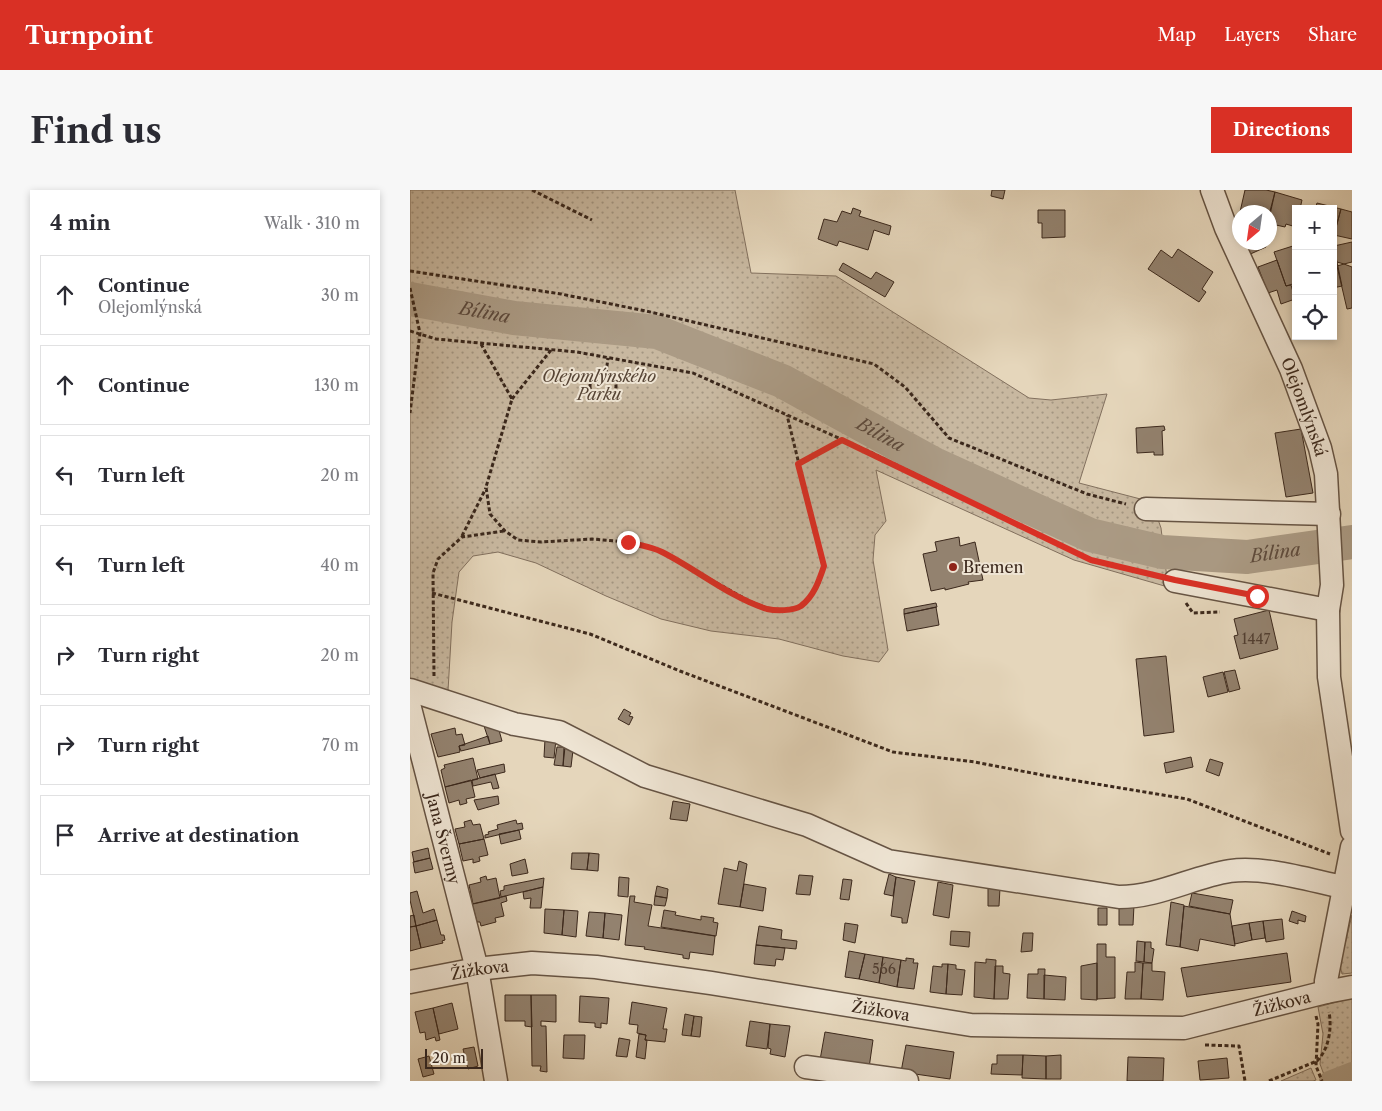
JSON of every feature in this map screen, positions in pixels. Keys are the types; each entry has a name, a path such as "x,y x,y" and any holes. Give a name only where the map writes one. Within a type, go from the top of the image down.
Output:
{"street":[{"name":"Olejomlýnská","path":"1212,190 1226,228 1291,369 1320,448 1326,474 1332,585 1328,610 1329,676 1352,831"},
{"path":"1146,509 1329,521"},
{"path":"1175,580 1328,610"},
{"path":"418,684 514,724 558,732 645,776 807,825 888,861 1119,897 1150,894 1229,871 1254,869 1348,890"},
{"name":"Jana Švermy","path":"410,708 477,969 496,1081"},
{"path":"1319,994 1326,980 1348,890 1351,856"},
{"name":"Žižkova","path":"410,982 477,969 532,963 596,967 711,983 971,1025 1184,1028 1352,987"},
{"path":"806,1067 907,1081"}],"path":[{"path":"532,190 592,220"},
{"path":"410,271 562,294 636,309 874,364 905,387 948,438 1087,494 1146,509"},
{"path":"410,288 420,333 410,414"},
{"path":"410,331 436,340 577,352 693,373 842,440 1091,560 1175,580"},
{"path":"481,343 512,399"},
{"path":"418,684 434,680 432,593 433,573 438,559 462,537 486,487 512,399 551,350"},
{"path":"606,373 608,358"},
{"path":"606,373 612,376 616,382 616,390 612,396 605,399 598,398 592,393 590,386 592,379 598,374 606,373"},
{"path":"486,487 490,514 504,531 518,540 541,542 592,539 628,542 660,551 749,602 769,610 800,607 819,583 824,566 787,415"},
{"path":"798,464 842,440"},
{"path":"462,537 504,531"},
{"path":"432,593 590,634 680,672 893,752 975,762 1042,776 1187,799 1351,856"},
{"path":"1268,1081 1317,1061 1323,1055 1331,1026 1319,994"},
{"path":"1319,994 1316,1066 1322,1081"},
{"path":"1184,1028 1191,1044 1239,1046 1244,1081"}],"green space":[{"name":"Olejomlýnského Parku","path":"410,190 735,190 751,273 836,276 1029,398 1051,400 1107,394 1079,483 1152,502 1161,528 1168,587 1074,560 876,470 886,521 875,535 873,560 888,650 879,662 843,656 779,639 711,631 661,619 536,563 498,552 473,556 459,572 452,622 448,691 410,681"},
{"path":"1352,915 1352,973 1342,974 1340,965"},
{"path":"1352,998 1352,1063 1324,1075 1320,1064 1323,1034 1318,1007"},
{"path":"1311,1068 1316,1080 1281,1081"}],"building":[{"path":"992,190 1005,190 1003,199 991,196"},
{"path":"1245,190 1275,192 1272,205 1242,205"},
{"path":"1275,192 1302,200 1301,205 1292,205 1292,226 1286,224 1285,227 1277,225 1277,205 1272,205"},
{"path":"853,208 861,211 859,216 891,226 889,235 874,230 868,250 839,241 837,246 818,239 824,219 837,222 842,211 851,214"},
{"path":"1337,208 1341,209 1337,224"},
{"path":"1341,209 1352,212 1352,239 1337,236 1337,224"},
{"path":"1038,210 1065,210 1065,237 1042,238 1042,223 1038,223"},
{"path":"1352,242 1352,262 1344,264 1337,262 1337,245"},
{"path":"1292,246 1292,284 1286,286 1274,252"},
{"path":"1178,249 1213,272 1202,289 1206,292 1199,302 1148,269 1161,250 1172,258"},
{"path":"1244,250 1259,250 1246,256"},
{"path":"1277,260 1286,286 1291,285 1292,300 1281,304 1277,290 1268,293 1258,267"},
{"path":"1337,262 1342,286 1337,287"},
{"path":"843,263 871,279 876,272 894,282 885,297 839,270"},
{"path":"1344,264 1352,267 1352,308 1347,309 1337,266"},
{"path":"1164,426 1165,430 1162,431 1163,455 1154,455 1154,452 1137,453 1136,428"},
{"path":"1301,429 1313,493 1286,497 1275,433"},
{"name":"Bremen","path":"959,537 960,546 975,542 983,580 968,582 969,584 945,590 945,588 931,591 923,554 937,551 935,542"},
{"path":"936,603 937,607 904,614 904,609"},
{"path":"936,607 939,625 907,631 904,614"},
{"path":"1269,610 1278,649 1240,659 1234,636 1238,635 1234,619"},
{"path":"1166,656 1174,732 1144,736 1136,659"},
{"path":"1235,670 1240,689 1229,692 1224,672"},
{"path":"1223,672 1228,692 1208,697 1203,677"},
{"path":"624,709 631,713 629,716 633,717 629,725 618,719"},
{"path":"497,723 502,741 490,744 484,726"},
{"path":"455,728 456,735 462,734 465,745 459,746 460,752 438,757 431,734"},
{"path":"488,736 490,744 461,751 459,746"},
{"path":"545,739 556,739 554,758 544,757"},
{"path":"557,747 565,747 563,766 554,765"},
{"path":"564,748 573,750 571,767 563,766"},
{"path":"1191,757 1193,767 1166,773 1164,763"},
{"path":"473,758 478,779 445,787 441,770 445,768 444,765"},
{"path":"1210,759 1223,763 1219,776 1206,771"},
{"path":"504,764 505,772 480,778 477,770"},
{"path":"495,774 499,788 493,789 491,782 473,786 472,780"},
{"path":"471,780 475,797 466,799 467,803 460,805 459,800 449,803 445,787"},
{"path":"498,796 499,804 478,810 474,800"},
{"path":"673,801 690,804 687,821 670,819"},
{"path":"471,820 473,825 480,824 484,839 459,844 455,829 465,827 464,822"},
{"path":"516,820 517,824 522,823 523,829 485,838 485,835 489,834 488,832 498,829 497,825"},
{"path":"519,830 521,839 501,844 499,834"},
{"path":"484,839 488,855 479,857 480,861 473,863 473,859 463,861 459,844"},
{"path":"428,848 430,858 414,862 412,852"},
{"path":"572,853 589,853 587,870 571,869"},
{"path":"589,853 599,854 598,871 587,870"},
{"path":"430,858 433,869 415,873 413,862"},
{"path":"525,859 528,873 512,876 510,864"},
{"path":"739,861 747,864 740,907 718,904 724,868 737,871"},
{"path":"889,874 896,877 893,896 884,894"},
{"path":"799,875 813,876 810,895 796,894"},
{"path":"486,876 487,880 496,878 500,898 473,904 469,885 481,882 480,878"},
{"path":"619,877 629,878 628,897 618,896"},
{"path":"896,877 915,881 907,923 902,923 902,918 891,916"},
{"path":"544,878 543,887 501,897 500,891 504,890 504,886"},
{"path":"843,879 852,880 849,900 840,899"},
{"path":"938,882 953,885 949,918 933,915"},
{"path":"744,884 766,888 763,911 740,907"},
{"path":"657,886 668,889 667,898 655,896"},
{"path":"543,887 541,908 530,908 531,898 524,899 523,892"},
{"path":"988,888 1000,888 999,906 988,906"},
{"path":"417,891 423,913 434,909 437,920 416,926 410,893"},
{"path":"1192,893 1233,900 1230,914 1189,906"},
{"path":"506,896 507,901 501,903 504,916 495,918 496,922 481,926 480,922 477,922 472,904"},
{"path":"630,896 635,896 634,902 652,905 648,926 715,936 713,955 690,952 689,959 683,958 683,955 625,945"},
{"path":"655,896 667,898 665,906 654,905"},
{"path":"1171,902 1184,905 1180,947 1166,945"},
{"path":"1119,905 1134,905 1133,925 1119,925"},
{"path":"1184,906 1230,914 1235,946 1200,939 1198,951 1180,947"},
{"path":"1098,908 1107,908 1107,925 1098,925"},
{"path":"545,909 564,910 562,935 544,933"},
{"path":"564,910 578,911 576,937 562,935"},
{"path":"664,910 676,912 675,915 701,920 701,916 714,918 713,922 718,923 716,936 661,927"},
{"path":"1292,911 1306,916 1305,922 1298,920 1298,924 1289,921"},
{"path":"589,912 605,913 603,938 586,936"},
{"path":"605,913 622,915 619,940 603,938"},
{"path":"414,915 416,926 410,927 410,916"},
{"path":"1282,919 1284,939 1266,942 1263,921"},
{"path":"437,920 441,935 444,935 445,940 442,941 443,943 421,948 416,926"},
{"path":"1263,921 1265,938 1252,940 1249,923"},
{"path":"845,923 858,925 855,943 843,940"},
{"path":"1249,923 1252,940 1235,944 1232,926"},
{"path":"416,926 421,948 410,951 410,927"},
{"path":"759,926 782,930 781,939 797,941 796,949 756,945"},
{"path":"951,931 970,932 969,947 950,945"},
{"path":"1023,933 1033,933 1032,951 1021,952"},
{"path":"1137,941 1145,942 1144,962 1136,961"},
{"path":"1145,942 1151,942 1151,948 1154,949 1152,963 1144,962"},
{"path":"1097,944 1106,944 1106,957 1115,957 1115,998 1097,999"},
{"path":"756,945 785,948 783,960 776,959 775,966 754,964"},
{"path":"849,951 865,954 859,979 845,977"},
{"path":"1287,953 1291,982 1187,997 1181,968"},
{"path":"865,954 883,957 879,983 859,979"},
{"path":"883,957 901,960 897,987 879,983"},
{"path":"906,958 914,959 913,963 918,963 914,989 897,987 901,960 906,961"},
{"path":"986,959 996,960 994,999 974,997 975,962 986,963"},
{"path":"1135,962 1143,963 1141,999 1125,999 1127,972 1135,972"},
{"path":"1097,963 1097,1000 1081,999 1081,966"},
{"path":"1143,963 1152,963 1152,971 1165,972 1163,1000 1141,999"},
{"path":"942,964 948,964 946,994 930,992 933,966 942,967"},
{"path":"948,964 956,965 956,969 965,970 962,995 946,994"},
{"path":"995,966 1003,966 1003,973 1010,974 1008,999 994,999"},
{"path":"1038,969 1045,969 1044,999 1027,998 1028,974 1038,974"},
{"path":"1044,975 1066,977 1065,1000 1044,999"},
{"path":"505,995 531,995 532,1027 525,1026 525,1021 505,1021"},
{"path":"531,995 556,995 556,1022 541,1021 541,1026 546,1026 547,1072 540,1071 541,1066 532,1066"},
{"path":"580,996 609,998 607,1024 601,1023 601,1028 595,1027 595,1023 579,1022"},
{"path":"632,1002 667,1008 663,1029 667,1029 665,1042 645,1040 646,1035 637,1033 638,1025 629,1024"},
{"path":"452,1003 458,1029 439,1034 433,1008"},
{"path":"433,1008 440,1040 436,1041 435,1037 426,1040 425,1032 420,1033 415,1012"},
{"path":"685,1014 694,1016 691,1036 682,1035"},
{"path":"694,1016 702,1017 700,1037 691,1036"},
{"path":"750,1021 770,1024 767,1049 746,1046"},
{"path":"770,1024 790,1026 785,1057 770,1054 771,1049 768,1048"},
{"path":"825,1032 873,1040 869,1068 820,1060"},
{"path":"639,1034 646,1035 645,1059 636,1057"},
{"path":"564,1035 585,1035 584,1059 563,1058"},
{"path":"619,1038 630,1040 627,1057 616,1056"},
{"path":"906,1045 954,1052 950,1079 901,1072"},
{"path":"474,1047 478,1066 468,1069 463,1049"},
{"path":"997,1055 1023,1055 1022,1075 991,1074 992,1064 997,1064"},
{"path":"1023,1055 1046,1056 1046,1079 1022,1078"},
{"path":"1061,1055 1061,1079 1046,1079 1046,1056"},
{"path":"429,1056 434,1074 423,1077 418,1059"},
{"path":"1128,1057 1164,1058 1163,1081 1127,1081"},
{"path":"1227,1058 1229,1078 1200,1080 1198,1061"}],"waterway":[{"name":"Bílina","path":"410,299 514,318 657,332 782,381 934,464 1090,535 1162,552 1247,557 1352,542"},
{"path":"1329,1081 1352,1072"}],"place":[{"name":"Bremen","path":"953,567"}],"route":[{"path":"628,542 660,551 749,602 769,610 800,607 819,583 824,566 798,464 842,440 1091,560 1175,580 1257,596"}]}
